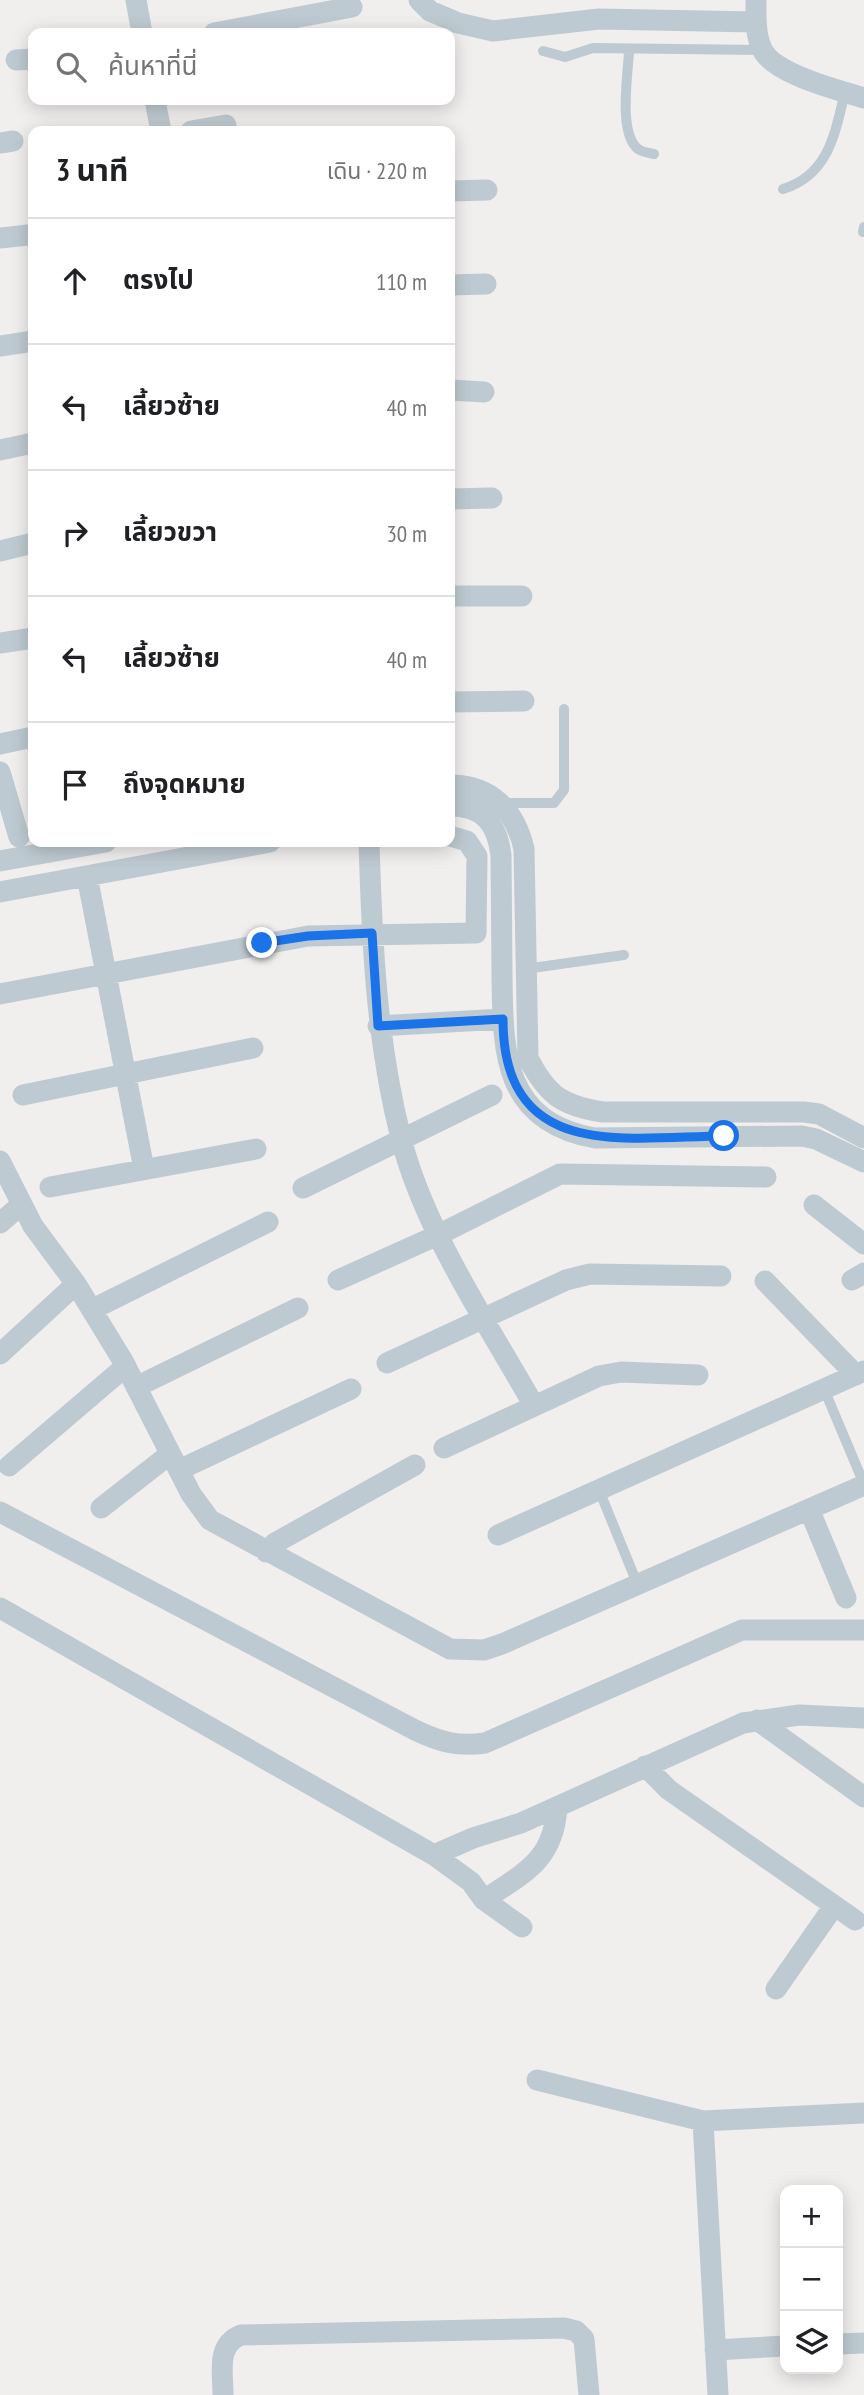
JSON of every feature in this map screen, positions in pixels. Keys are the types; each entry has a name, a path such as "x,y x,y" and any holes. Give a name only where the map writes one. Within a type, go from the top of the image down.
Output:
{"street":[{"path":"136,0 141,28"},
{"path":"419,0 430,11 449,19 493,31 599,19 755,22"},
{"path":"756,0 755,22 762,50 784,68 855,95"},
{"path":"241,28 352,7"},
{"path":"156,105 160,126"},
{"path":"220,126 226,125"},
{"path":"455,191 487,190"},
{"path":"0,238 28,235"},
{"path":"455,285 486,284"},
{"path":"0,346 28,342"},
{"path":"455,390 484,392"},
{"path":"0,450 28,444"},
{"path":"455,499 492,498"},
{"path":"0,551 28,544"},
{"path":"455,596 522,596"},
{"path":"0,643 28,639"},
{"path":"455,702 524,701"},
{"path":"0,744 28,738"},
{"path":"0,772 18,837"},
{"path":"455,785 468,785 483,790 502,803 519,829 524,849 528,1058 538,1078 554,1096 575,1108 603,1112 819,1114 864,1138"},
{"path":"455,807 476,809 493,824 498,835 501,855 504,1049 518,1090 540,1115 576,1134 595,1138 802,1136 816,1139 864,1162"},
{"path":"0,994 308,936 476,933 477,856 467,841 455,837"},
{"path":"0,862 80,847"},
{"path":"0,892 243,847"},
{"path":"369,847 378,1026 401,1140 438,1235 533,1405"},
{"path":"87,876 144,1170"},
{"path":"378,1026 503,1019"},
{"path":"23,1096 253,1048"},
{"path":"303,1188 492,1096"},
{"path":"50,1187 256,1149"},
{"path":"0,1161 44,1244 76,1284 126,1366 174,1462 210,1520 433,1641 465,1652 502,1644 864,1485"},
{"path":"338,1280 438,1235 560,1174 766,1177"},
{"path":"0,1223 22,1204"},
{"path":"814,1205 864,1244"},
{"path":"93,1310 268,1222"},
{"path":"387,1363 566,1280 590,1274 720,1276"},
{"path":"498,1535 860,1373 765,1281"},
{"path":"0,1354 76,1284"},
{"path":"136,1387 298,1308"},
{"path":"9,1466 126,1366"},
{"path":"443,1448 599,1376 621,1372 698,1375"},
{"path":"101,1508 174,1462 351,1389"},
{"path":"266,1552 275,1543 415,1465"},
{"path":"809,1509 845,1598"},
{"path":"0,1512 442,1743 464,1746 485,1743 742,1630 864,1630"},
{"path":"0,1608 434,1855 471,1882 484,1900 522,1927"},
{"path":"434,1855 557,1808 724,1730 757,1720 799,1715 864,1718"},
{"path":"757,1720 864,1797"},
{"path":"645,1766 669,1790 855,1920"},
{"path":"484,1900 541,1857 551,1843 557,1808"},
{"path":"776,1989 834,1906"},
{"path":"537,2080 703,2121 864,2113"},
{"path":"703,2121 718,2395"},
{"path":"223,2395 223,2351 230,2339 241,2335 564,2328 576,2331 584,2339 589,2395"},
{"path":"843,2344 864,2343"},
{"path":"715,2350 780,2346"}],"lane":[{"path":"543,51 565,57 593,48 629,51 762,50"},
{"path":"629,51 626,125 639,150 654,154"},
{"path":"783,189 808,177 827,156 855,95"},
{"path":"502,803 554,803 560,798 564,790 564,709"},
{"path":"525,969 624,955"},
{"path":"824,1389 864,1485"},
{"path":"599,1490 637,1583"}],"route":[{"path":"262,943 308,936 372,933 378,1026 503,1019 507,1065 518,1090 527,1103 558,1127 595,1138 724,1136"}]}
